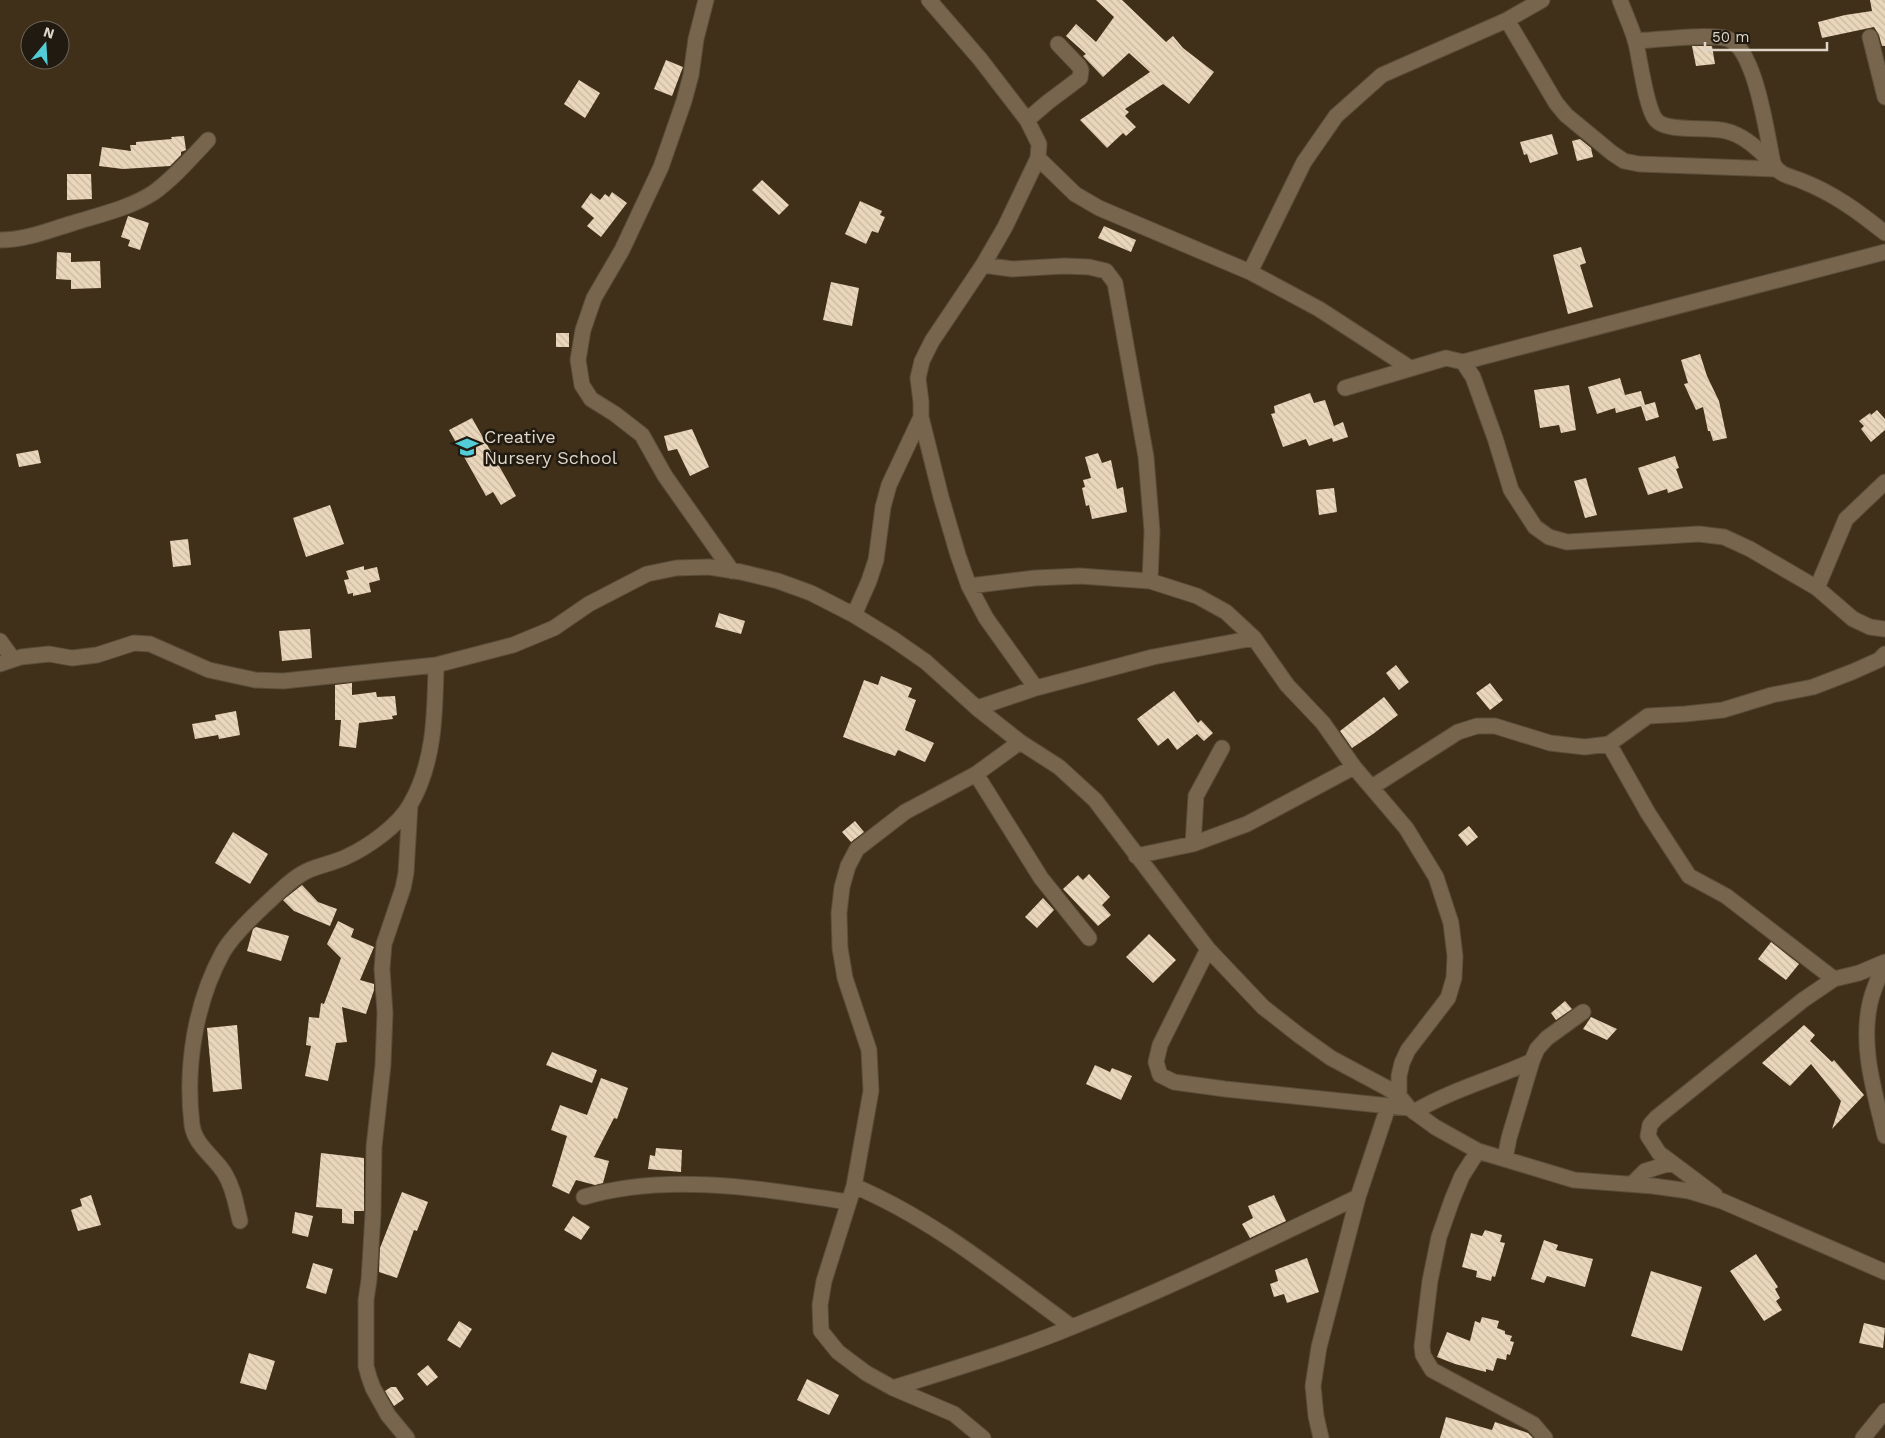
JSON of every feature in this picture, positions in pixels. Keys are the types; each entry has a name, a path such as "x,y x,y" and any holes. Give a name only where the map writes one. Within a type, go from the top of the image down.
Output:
{"street":[{"path":"706,0 696,39 691,76 661,167 622,250 594,298 583,330 578,360 582,385 591,399 615,414 642,435 665,476 732,570"},
{"path":"928,0 980,59 1027,120 1039,144 1038,158 1016,206 983,265 932,341 922,361 918,378 921,402 920,417 946,513 969,586 986,618 1036,688"},
{"path":"1620,0 1635,41 1651,110 1656,121 1668,126 1725,130 1741,136 1751,142 1783,174 1802,180 1836,197 1885,234"},
{"path":"1250,272 1304,162 1336,116 1382,74 1507,20 1539,1"},
{"path":"1507,20 1556,103 1566,115 1624,161 1639,164 1774,166"},
{"path":"1635,41 1715,36 1730,40 1742,51 1758,89 1774,166"},
{"path":"1870,37 1885,97"},
{"path":"1027,120 1080,78 1081,70 1079,66 1058,44"},
{"path":"0,240 17,240 124,207 152,193 177,172 208,140"},
{"path":"1038,158 1075,194 1098,208 1250,272 1319,309 1410,368"},
{"path":"1345,388 1446,358 1463,362 1885,252"},
{"path":"983,265 1012,269 1064,266 1089,267 1106,271 1115,283 1146,457 1152,530 1150,580"},
{"path":"1463,362 1473,377 1511,490 1534,527 1549,537 1567,542 1699,534 1724,537 1758,553 1817,588 1853,619 1870,626 1885,629"},
{"path":"854,615 876,560 888,485 920,417"},
{"path":"1817,588 1846,519 1885,482"},
{"path":"0,641 7,662 49,654 72,658 97,655 134,643 150,644 209,670 255,680 283,681 436,665 513,645 554,628 589,604 647,574 676,568 709,567 732,570 786,584 811,593 893,638 926,662 977,708 1020,742 1059,767 1095,800 1208,949 1264,1007 1331,1058 1387,1088 1393,1102"},
{"path":"969,586 1035,578 1080,576 1150,580 1197,596 1226,612 1254,638 1287,685 1323,723 1354,767 1406,828 1436,877 1451,923 1456,956 1454,978 1448,998 1408,1050 1402,1063 1393,1102 1358,1197 1319,1347 1313,1386 1316,1416 1321,1438"},
{"path":"977,708 1036,688 1153,657 1254,638"},
{"path":"1372,787 1458,732 1477,726 1494,726 1559,744 1585,747 1609,744 1648,716 1722,710 1772,694 1813,687 1852,672 1878,660 1885,654"},
{"path":"407,1438 388,1415 369,1377 366,1366 366,1300 373,1222 375,1138 384,1064 385,1013 382,969 384,944 403,888 406,873 410,805 428,761 434,722 436,665"},
{"path":"983,1438 954,1414 894,1388 866,1372 838,1352 821,1331 820,1305 824,1281 854,1186 870,1091 869,1050 845,978 840,948 839,913 842,887 848,866 857,849 905,812 976,774 1020,742"},
{"path":"1609,744 1648,813 1689,876 1726,896 1834,979"},
{"path":"1193,844 1196,796 1222,748"},
{"path":"1136,856 1193,844 1247,824 1354,767"},
{"path":"976,774 1041,878 1089,938"},
{"path":"240,1221 234,1192 225,1174 215,1160 201,1146 193,1128 191,1071 196,1031 207,987 224,950 251,918 285,886 306,872 346,857 371,842 388,830 410,805"},
{"path":"1208,949 1160,1045 1156,1062 1160,1075 1174,1082 1393,1102 1412,1110 1435,1127 1478,1150 1574,1180 1632,1184 1688,1191 1722,1201 1885,1272"},
{"path":"1722,1201 1659,1153 1648,1136 1650,1125 1656,1118 1803,1000 1834,979 1859,973 1885,963"},
{"path":"1885,963 1870,1002 1866,1033 1868,1063 1885,1136"},
{"path":"1505,1158 1509,1138 1532,1061 1538,1049 1547,1038 1583,1012"},
{"path":"1412,1110 1502,1075 1532,1061"},
{"path":"1478,1150 1462,1176 1439,1237 1422,1334 1423,1355 1432,1370 1533,1424 1546,1438"},
{"path":"1632,1184 1645,1171 1671,1163"},
{"path":"584,1197 625,1187 671,1184 782,1192 849,1202"},
{"path":"854,1186 904,1210 978,1259 1072,1327"},
{"path":"894,1388 999,1354 1072,1327 1248,1249 1358,1197"},
{"path":"1863,1438 1885,1411"}],"building":[{"path":"1096,0 1122,0 1166,42 1173,36 1183,48 1214,72 1189,104 1163,84 1125,109 1129,112 1125,116 1136,127 1126,136 1123,133 1107,148 1080,120 1150,72 1129,53 1103,77 1083,56 1086,54 1066,36 1076,24 1096,42 1114,17"},
{"path":"1870,0 1885,0 1885,46 1882,46 1879,35 1874,27 1822,38 1818,22 1872,11"},
{"path":"1692,46 1712,46 1715,64 1696,66"},
{"path":"666,60 683,67 672,96 654,89"},
{"path":"579,80 600,93 585,118 564,104"},
{"path":"1552,134 1558,154 1530,163 1527,154 1524,155 1520,142"},
{"path":"184,136 186,150 181,152 181,155 170,166 123,169 99,166 102,147 131,151 130,145 136,145 136,142"},
{"path":"1580,139 1591,148 1593,157 1577,161 1572,141"},
{"path":"67,174 91,174 92,199 67,200"},
{"path":"762,180 789,205 779,215 752,190"},
{"path":"612,192 627,203 601,237 587,226 594,218 581,207 591,193 600,200 605,194 609,197"},
{"path":"860,201 882,211 880,215 885,217 878,233 872,231 866,244 845,234"},
{"path":"128,216 149,223 140,250 128,246 130,240 121,237"},
{"path":"1104,226 1136,240 1131,252 1098,238"},
{"path":"1581,247 1586,263 1580,265 1593,307 1568,314 1553,255"},
{"path":"57,252 71,253 71,262 100,261 101,288 71,289 71,280 56,279"},
{"path":"831,282 859,288 852,326 823,320"},
{"path":"556,333 569,333 569,347 556,347"},
{"path":"1700,354 1707,376 1719,401 1727,438 1713,441 1710,431 1708,431 1703,407 1696,410 1684,384 1688,383 1681,360"},
{"path":"1620,378 1625,395 1641,391 1645,405 1616,413 1615,408 1597,414 1588,387"},
{"path":"1569,385 1576,430 1561,433 1559,425 1540,428 1534,390"},
{"path":"1310,393 1314,403 1325,400 1334,426 1343,422 1348,437 1333,442 1332,438 1309,446 1306,439 1283,447 1271,414 1275,413 1274,406"},
{"path":"1655,402 1659,417 1646,421 1641,406"},
{"path":"1877,410 1885,419 1885,430 1871,442 1861,429 1864,426 1859,421"},
{"name":"Creative Nursery School","path":"472,418 516,496 501,505 493,492 486,496 449,430"},
{"path":"692,429 709,467 690,476 677,449 668,451 664,436"},
{"path":"38,450 41,463 19,467 16,454"},
{"path":"1098,453 1102,463 1111,460 1117,489 1123,487 1127,512 1092,519 1089,505 1086,506 1082,488 1085,487 1083,480 1091,478 1085,457"},
{"path":"1675,456 1679,468 1676,469 1683,488 1668,493 1667,489 1648,495 1638,468"},
{"path":"1586,478 1597,515 1585,518 1574,481"},
{"path":"1334,488 1337,512 1319,515 1316,490"},
{"path":"330,505 344,544 306,557 293,518"},
{"path":"188,539 191,565 173,567 170,541"},
{"path":"364,566 364,570 377,567 380,580 369,583 371,592 353,596 353,593 348,594 344,580 349,579 346,571"},
{"path":"719,613 745,621 741,634 715,627"},
{"path":"310,629 312,658 282,661 279,631"},
{"path":"1396,665 1409,682 1399,690 1386,673"},
{"path":"881,676 912,688 908,697 916,700 905,730 934,743 925,762 898,750 895,756 843,737 864,680 878,685"},
{"path":"352,683 352,695 376,692 377,697 395,696 397,715 392,716 393,719 359,723 356,748 339,746 341,720 335,720 335,685"},
{"path":"1490,683 1503,700 1490,710 1476,693"},
{"path":"1174,691 1198,723 1201,720 1213,733 1204,741 1197,734 1177,750 1168,738 1158,746 1137,719"},
{"path":"1384,697 1398,715 1352,748 1340,731"},
{"path":"236,711 240,735 219,739 218,735 195,739 192,724 216,720 215,715"},
{"path":"855,821 864,832 851,842 842,832"},
{"path":"1469,826 1478,837 1467,846 1458,835"},
{"path":"233,832 268,854 250,884 215,863"},
{"path":"1089,874 1110,897 1102,905 1111,915 1098,926 1063,889 1078,875 1083,880"},
{"path":"302,885 318,902 337,909 330,926 294,911 283,900"},
{"path":"1043,898 1054,910 1037,928 1025,917"},
{"path":"338,921 354,929 351,937 374,947 360,980 374,984 374,990 366,1014 342,1007 347,1042 336,1043 328,1081 305,1076 311,1046 306,1045 309,1017 319,1018 321,1003 324,1004 341,958 327,944"},
{"path":"256,927 289,936 281,961 247,951 253,929"},
{"path":"1149,934 1176,960 1153,983 1126,957"},
{"path":"1771,942 1799,964 1786,980 1758,959"},
{"path":"1565,1001 1572,1009 1556,1020 1551,1013"},
{"path":"1591,1017 1617,1029 1607,1040 1583,1029"},
{"path":"237,1025 242,1089 213,1092 207,1028"},
{"path":"1804,1025 1815,1035 1810,1041 1832,1062 1834,1060 1864,1095 1832,1129 1841,1101 1811,1064 1790,1086 1762,1063"},
{"path":"552,1052 597,1070 592,1083 546,1065"},
{"path":"1095,1065 1110,1072 1112,1068 1132,1076 1121,1100 1086,1084"},
{"path":"601,1078 628,1088 617,1119 614,1118 594,1157 609,1161 603,1183 595,1185 576,1180 569,1194 552,1186 567,1136 551,1130 560,1105 587,1115"},
{"path":"656,1148 682,1150 681,1172 648,1169 650,1155 655,1156"},
{"path":"321,1153 364,1158 364,1211 354,1211 354,1224 342,1223 342,1209 316,1207"},
{"path":"402,1192 428,1202 417,1231 414,1230 397,1278 379,1272 380,1248"},
{"path":"91,1195 101,1225 78,1231 71,1210 82,1206 80,1199"},
{"path":"1274,1195 1286,1221 1250,1238 1242,1224 1253,1218 1248,1206"},
{"path":"295,1212 313,1216 308,1237 292,1233"},
{"path":"573,1216 590,1227 581,1240 564,1230"},
{"path":"1485,1230 1502,1235 1500,1242 1505,1243 1495,1277 1492,1276 1491,1281 1476,1277 1477,1271 1462,1267 1471,1233 1482,1236"},
{"path":"1544,1240 1558,1245 1556,1250 1593,1259 1585,1287 1547,1276 1544,1283 1531,1279"},
{"path":"1756,1254 1778,1287 1775,1289 1780,1298 1776,1301 1782,1310 1764,1321 1730,1271"},
{"path":"1307,1258 1319,1292 1287,1303 1284,1294 1274,1297 1270,1284 1278,1281 1275,1270"},
{"path":"313,1263 333,1269 326,1294 306,1288"},
{"path":"1651,1271 1702,1287 1682,1351 1631,1336"},
{"path":"1482,1317 1499,1321 1497,1328 1505,1331 1505,1334 1512,1336 1510,1341 1514,1342 1510,1355 1507,1354 1506,1360 1497,1358 1493,1371 1486,1369 1486,1372 1437,1357 1447,1332 1470,1341 1475,1321 1480,1323"},
{"path":"459,1321 472,1329 460,1348 447,1340"},
{"path":"1864,1323 1885,1328 1883,1348 1859,1343"},
{"path":"249,1353 275,1361 266,1390 240,1383"},
{"path":"428,1365 438,1377 427,1386 417,1374"},
{"path":"807,1379 839,1395 829,1415 797,1400"},
{"path":"391,1387 396,1387 404,1399 394,1406 385,1391"},
{"path":"1446,1417 1492,1430 1495,1422 1528,1433 1533,1438 1440,1438"}],"place":[{"name":"Creative Nursery School","path":"467,447"}]}
